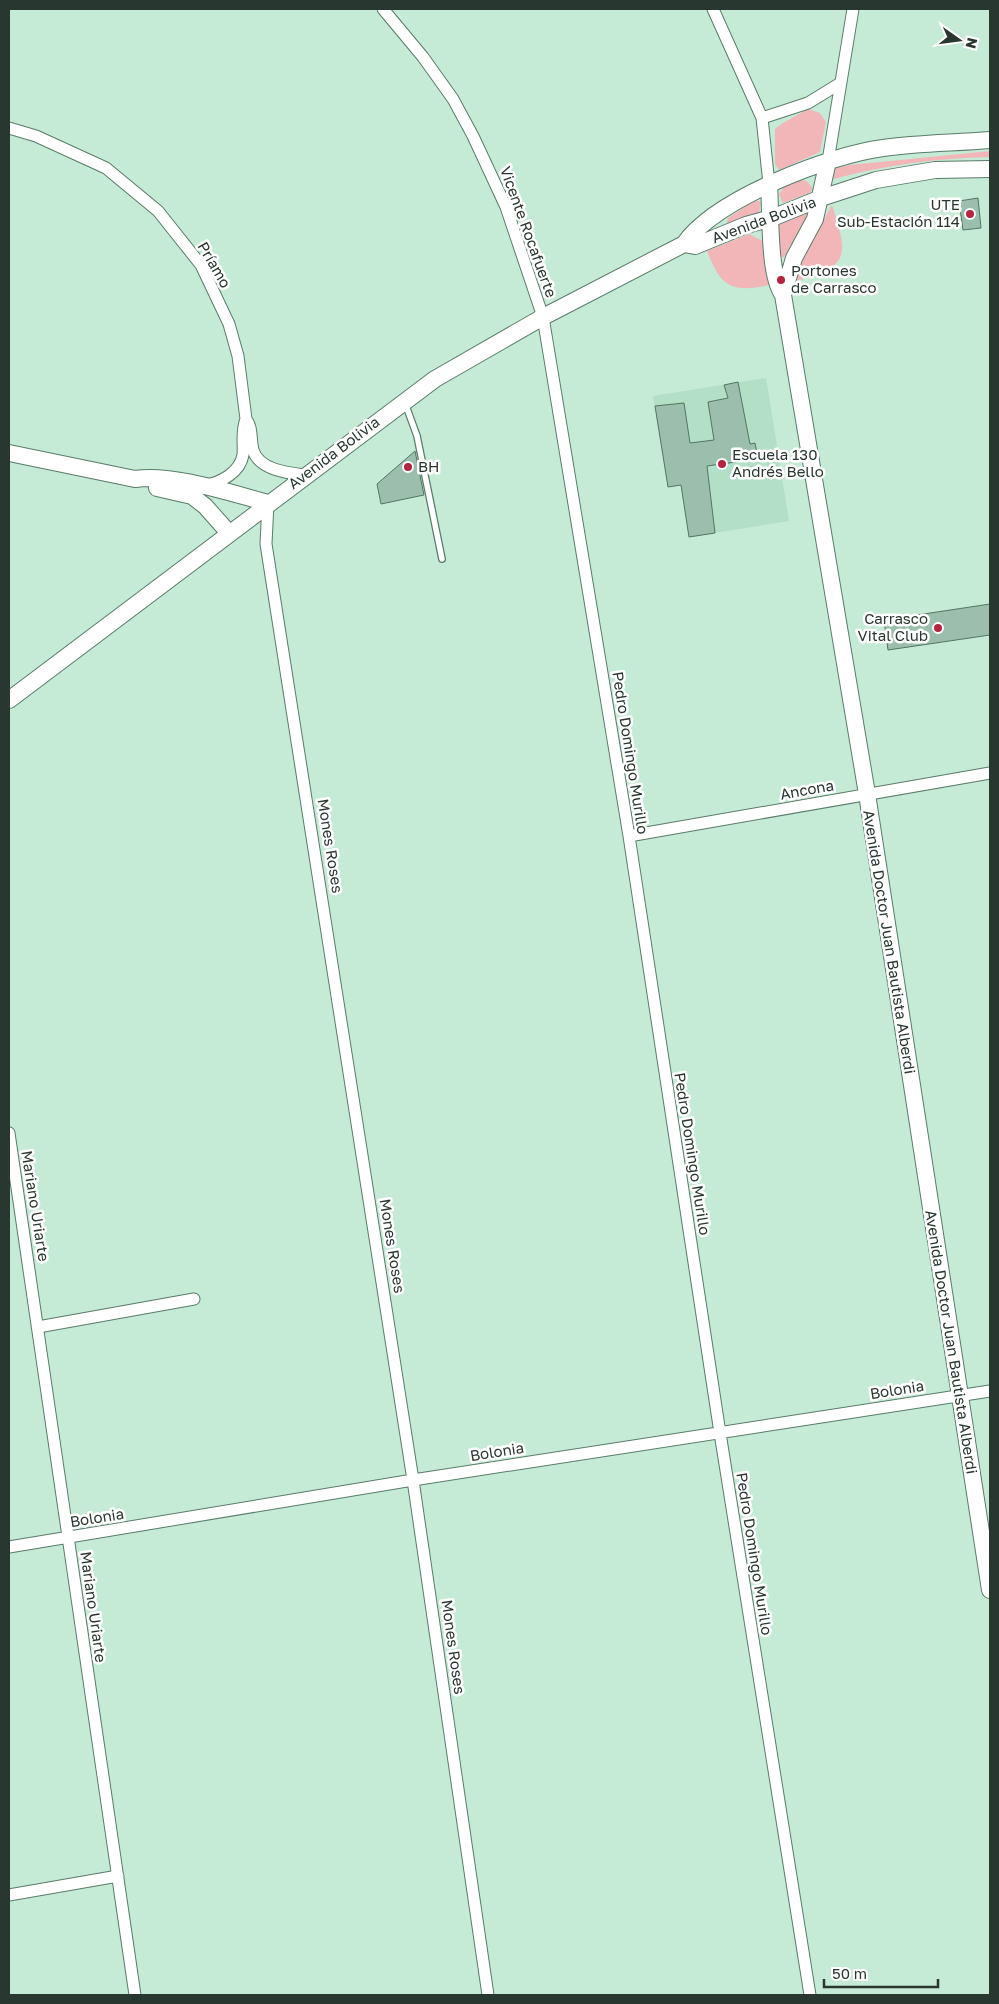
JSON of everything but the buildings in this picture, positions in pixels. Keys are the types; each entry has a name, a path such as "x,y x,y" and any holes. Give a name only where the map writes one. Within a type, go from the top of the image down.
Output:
{"street":[{"name":"Vicente Rocafuerte","path":"383,9 423,57 453,99 474,136 506,207 543,317"},
{"path":"713,9 762,118 769,184"},
{"path":"828,161 853,9"},
{"path":"762,118 808,103 840,84"},
{"name":"Príamo","path":"9,128 36,136 106,168 158,211 200,265 229,324 238,356 246,419 250,425 254,452 261,460 279,470 305,475"},
{"name":"Avenida Bolivia","path":"9,700 404,401 464,360 684,244 694,231 740,200 769,184 828,161 882,148 990,140"},
{"name":"Avenida Doctor Juan Bautista Alberdi","path":"828,161 815,219 794,258 783,295 867,794 990,1590"},
{"name":"Avenida Bolivia","path":"684,244 695,246 746,225 772,218 821,198 876,180 935,170 990,168"},
{"name":"Avenida Doctor Juan Bautista Alberdi","path":"769,184 772,218 772,260 778,289 783,295"},
{"name":"Pedro Domingo Murillo","path":"543,317 629,836 720,1433 810,1995"},
{"path":"201,486 225,479 238,467 243,456 242,427 246,419"},
{"path":"9,453 135,478 149,476 201,486 268,503"},
{"path":"135,478 147,486 192,496 205,506 229,533"},
{"name":"Mones Roses","path":"268,503 266,544 413,1480 488,1995"},
{"name":"Ancona","path":"629,836 990,773"},
{"name":"Mariano Uriarte","path":"9,1133 135,1995"},
{"path":"38,1327 194,1299"},
{"name":"Bolonia","path":"9,1547 413,1480 990,1390"},
{"path":"9,1895 118,1876"}],"lane":[{"path":"404,401 417,436 442,559"}],"shaded area":[{"path":"808,109 820,113 826,122 820,152 779,170 775,164 775,129"},
{"path":"990,151 990,157 911,163 832,178 835,168 850,165"},
{"path":"795,179 807,181 813,189 809,193 783,203 779,194 788,182"},
{"path":"755,200 761,202 759,213 727,223 728,218"},
{"path":"832,205 841,236 841,256 836,264 827,270 796,281 796,271"},
{"path":"807,212 809,215 784,257 779,257 779,223"},
{"path":"749,234 763,241 770,285 746,288 729,284 717,273 707,251"},
{"name":"Escuela 130 Andrés Bello","path":"766,378 789,521 689,537 681,485 668,487 653,396"}],"place":[{"name":"UTE Sub-Estación 114","path":"970,214"},
{"name":"Portones de Carrasco","path":"781,280"},
{"name":"Escuela 130 Andrés Bello","path":"722,464"},
{"name":"BH","path":"408,467"},
{"name":"Carrasco Vital Club","path":"938,628"}]}
